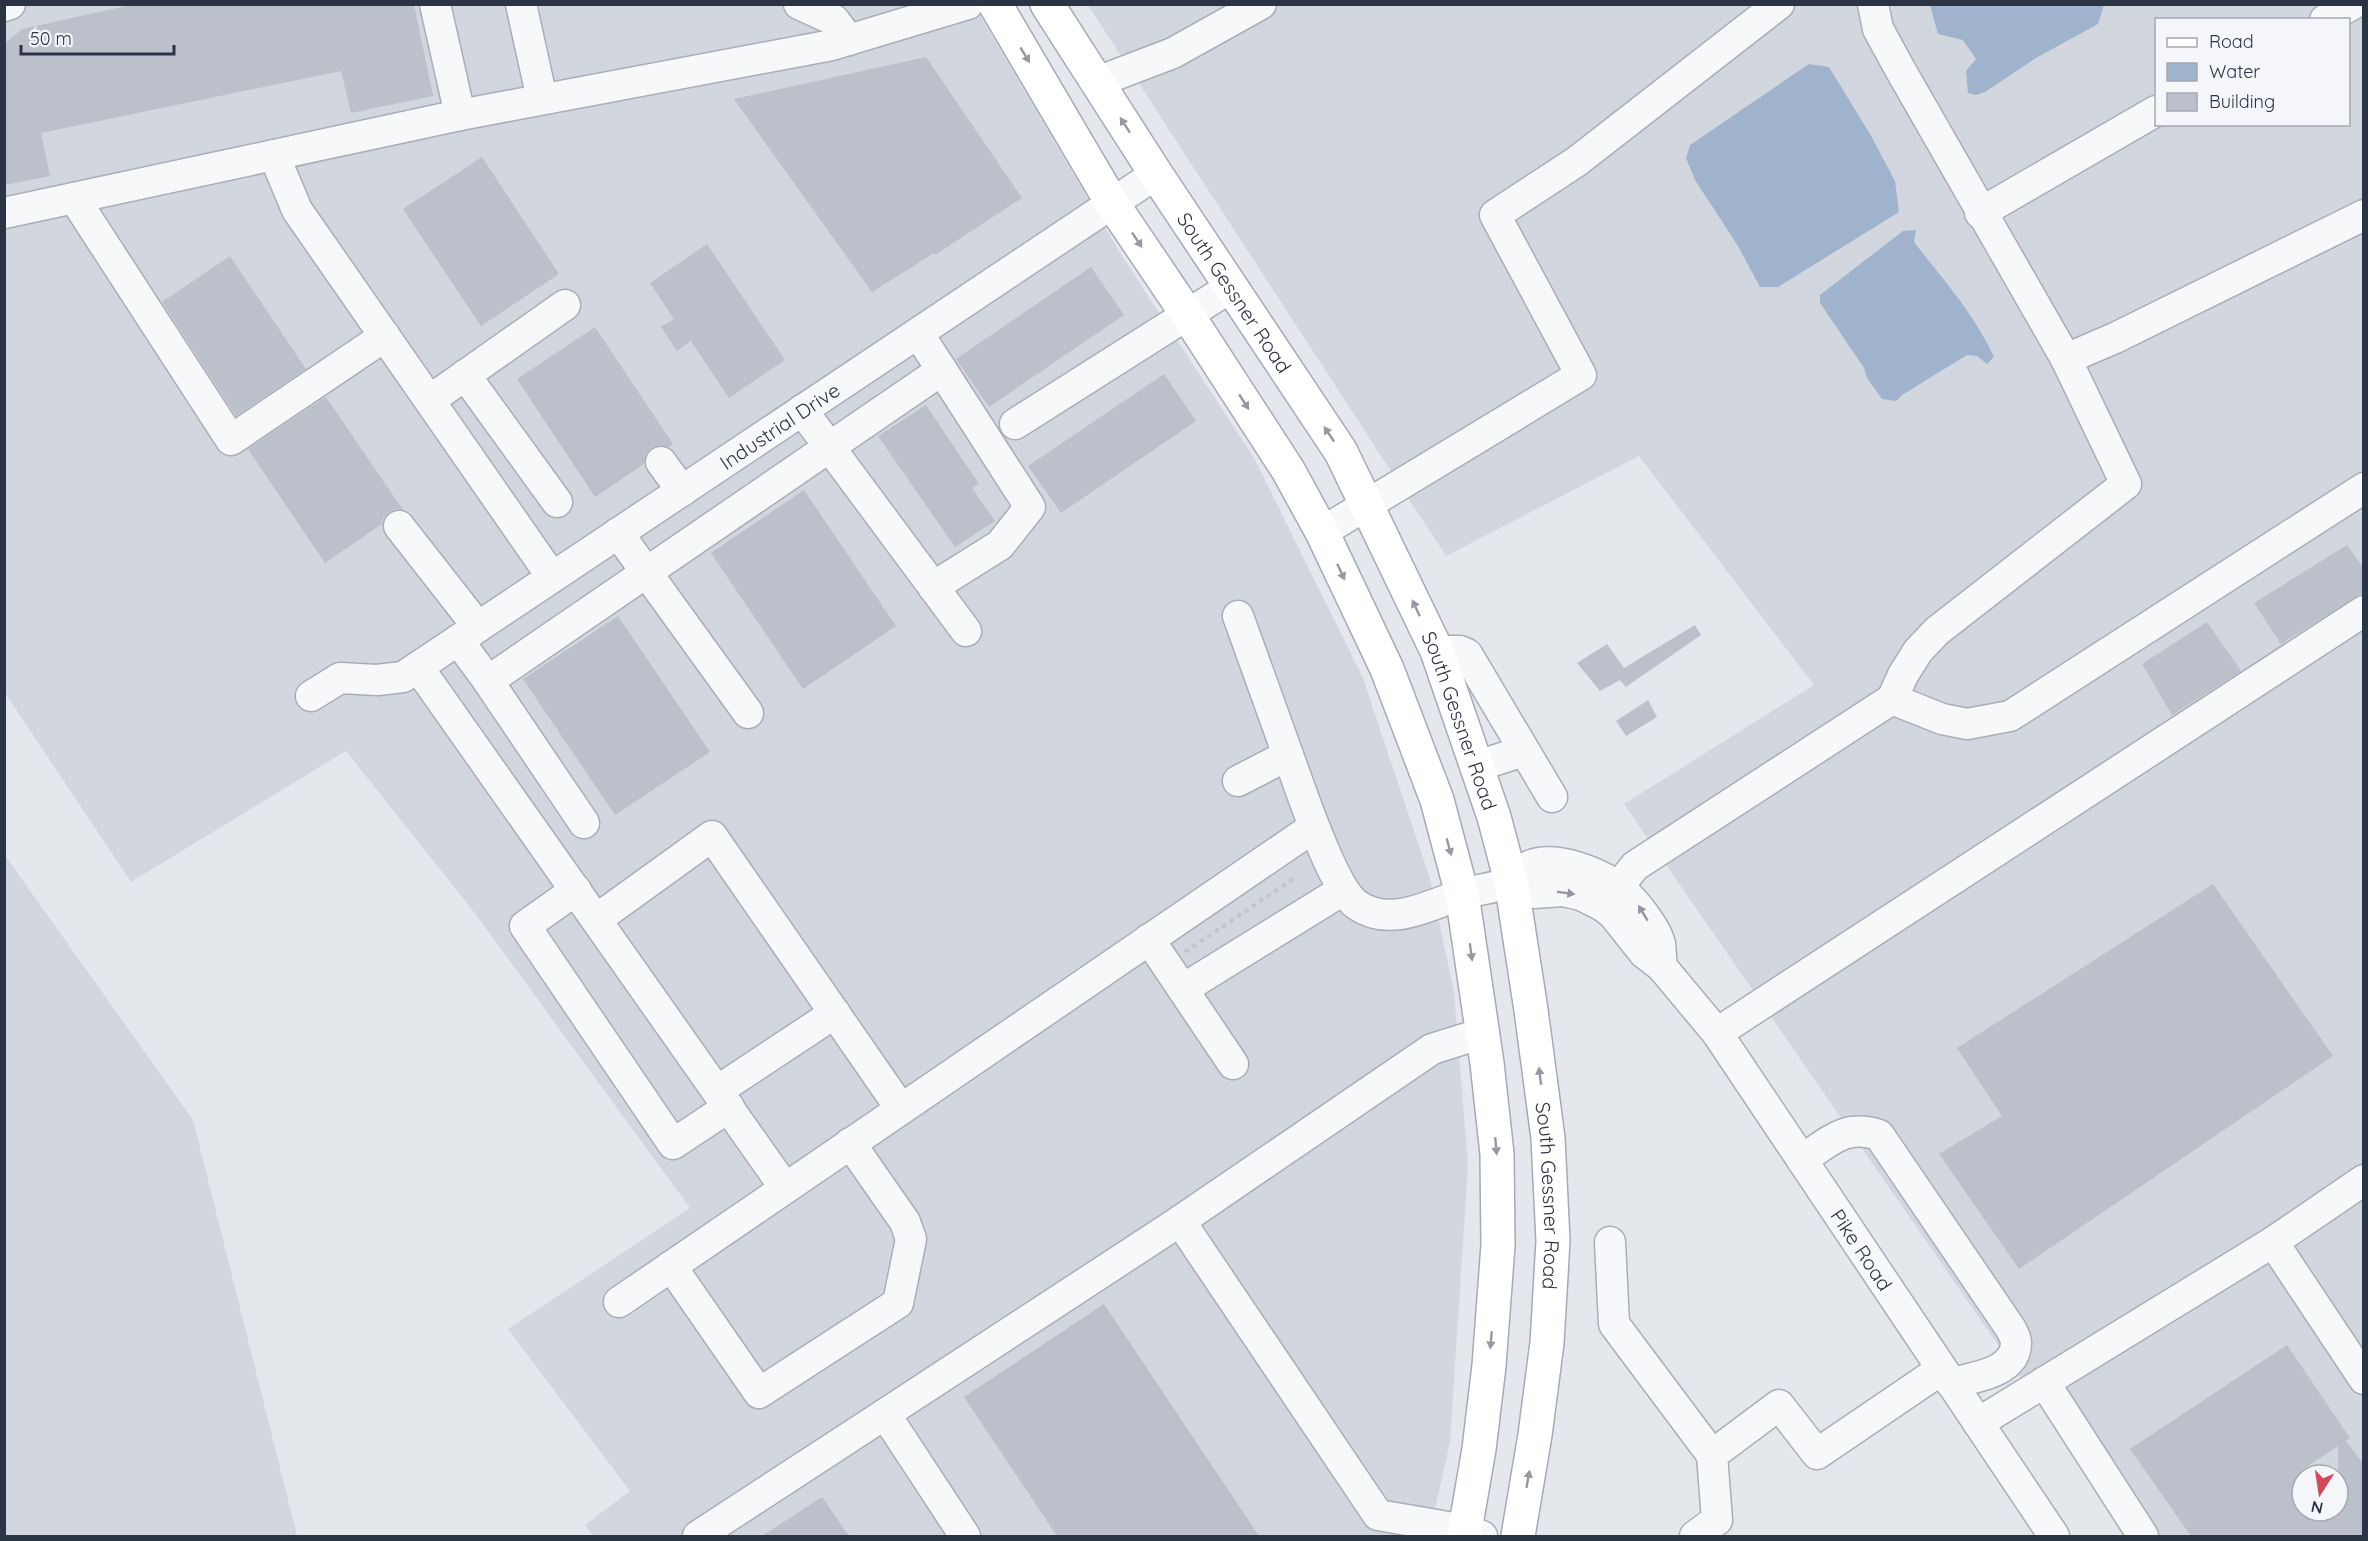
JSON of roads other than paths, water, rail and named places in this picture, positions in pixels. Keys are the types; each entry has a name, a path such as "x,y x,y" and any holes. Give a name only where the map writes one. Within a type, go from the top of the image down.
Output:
{"main road":[{"path":"995,4 1112,203 1288,470 1322,532 1387,669 1437,800 1462,894 1483,1033 1497,1154 1498,1245 1489,1366 1470,1534"},
{"name":"South Gessner Road","path":"1047,4 1156,174 1341,452 1437,651 1494,817 1510,881 1531,1010 1548,1138 1553,1241 1545,1354 1535,1435 1518,1536"},
{"path":"1054,104 1097,82"},
{"path":"1387,669 1437,651"}],"street":[{"path":"4,6 10,4"},
{"path":"435,4 460,115"},
{"path":"521,4 542,99"},
{"path":"800,4 834,20 849,40"},
{"path":"4,213 460,115 849,40 968,4"},
{"path":"1097,82 1173,53 1261,4"},
{"path":"1322,532 1367,507 1581,375 1495,215 1576,162 1779,4"},
{"path":"1610,896 1635,866 1892,699 1918,651 1937,631 2127,484 2066,358 1980,213 1878,29 1873,4"},
{"path":"2328,18 2353,4"},
{"path":"1980,213 2155,112"},
{"path":"274,155 297,210 552,577"},
{"name":"Industrial Drive","path":"411,672 1156,174"},
{"path":"74,198 231,440 385,336"},
{"path":"2066,358 2115,338 2364,215"},
{"path":"1015,424 1231,288"},
{"path":"430,400 565,305"},
{"path":"918,333 1030,507 1000,545 933,586"},
{"path":"488,681 942,370"},
{"path":"465,375 556,502"},
{"path":"802,410 966,631"},
{"path":"661,462 682,490"},
{"path":"1892,699 1942,719 1967,724 2010,716 2364,488"},
{"path":"399,526 468,633 488,681 584,823"},
{"path":"618,533 748,713"},
{"path":"1718,1033 2364,611"},
{"path":"1183,989 1343,891 1314,827 1238,616"},
{"path":"1437,651 1460,651 1467,654 1552,796"},
{"path":"311,696 340,678 377,680 411,672 576,890 785,1188"},
{"path":"1477,766 1524,751"},
{"path":"1238,782 1288,755"},
{"path":"619,1302 1314,827"},
{"path":"597,919 712,836 902,1109"},
{"name":"Pike Road","path":"1343,891 1357,905 1377,913 1398,914 1426,909 1462,894 1510,881 1527,868 1537,864 1562,863 1598,875 1610,896 1636,903 1660,942 1662,967 1718,1033 2051,1535"},
{"path":"576,890 525,926 673,1144 723,1099 835,1012"},
{"path":"1149,939 1233,1064"},
{"path":"698,1536 1180,1221 1432,1049 1483,1033"},
{"path":"1712,1455 1779,1405 1816,1454 1946,1376 1992,1372 2004,1365 2013,1354 2016,1342 2011,1329 1879,1135 1853,1130 1834,1138 1802,1160"},
{"path":"671,1266 759,1393 897,1303 911,1239 905,1222 850,1143"},
{"path":"1978,1423 2273,1242 2364,1180"},
{"path":"1180,1221 1379,1526 1470,1534"},
{"path":"1610,1242 1614,1324 1712,1455 1714,1531"},
{"path":"2273,1242 2364,1380"},
{"path":"2044,1382 2143,1536"},
{"path":"885,1414 965,1536"}],"water":[{"path":"1930,4 2104,5 2098,24 2036,58 1985,92 1976,95 1968,93 1966,71 1976,59 1963,40 1938,34"},
{"path":"1809,64 1829,67 1870,134 1895,181 1899,212 1778,287 1760,287 1738,246 1695,180 1686,158 1690,145"},
{"path":"1916,230 1914,242 1968,312 1994,357 1987,364 1977,356 1967,355 1896,401 1882,399 1820,303 1820,295 1903,231"}]}
